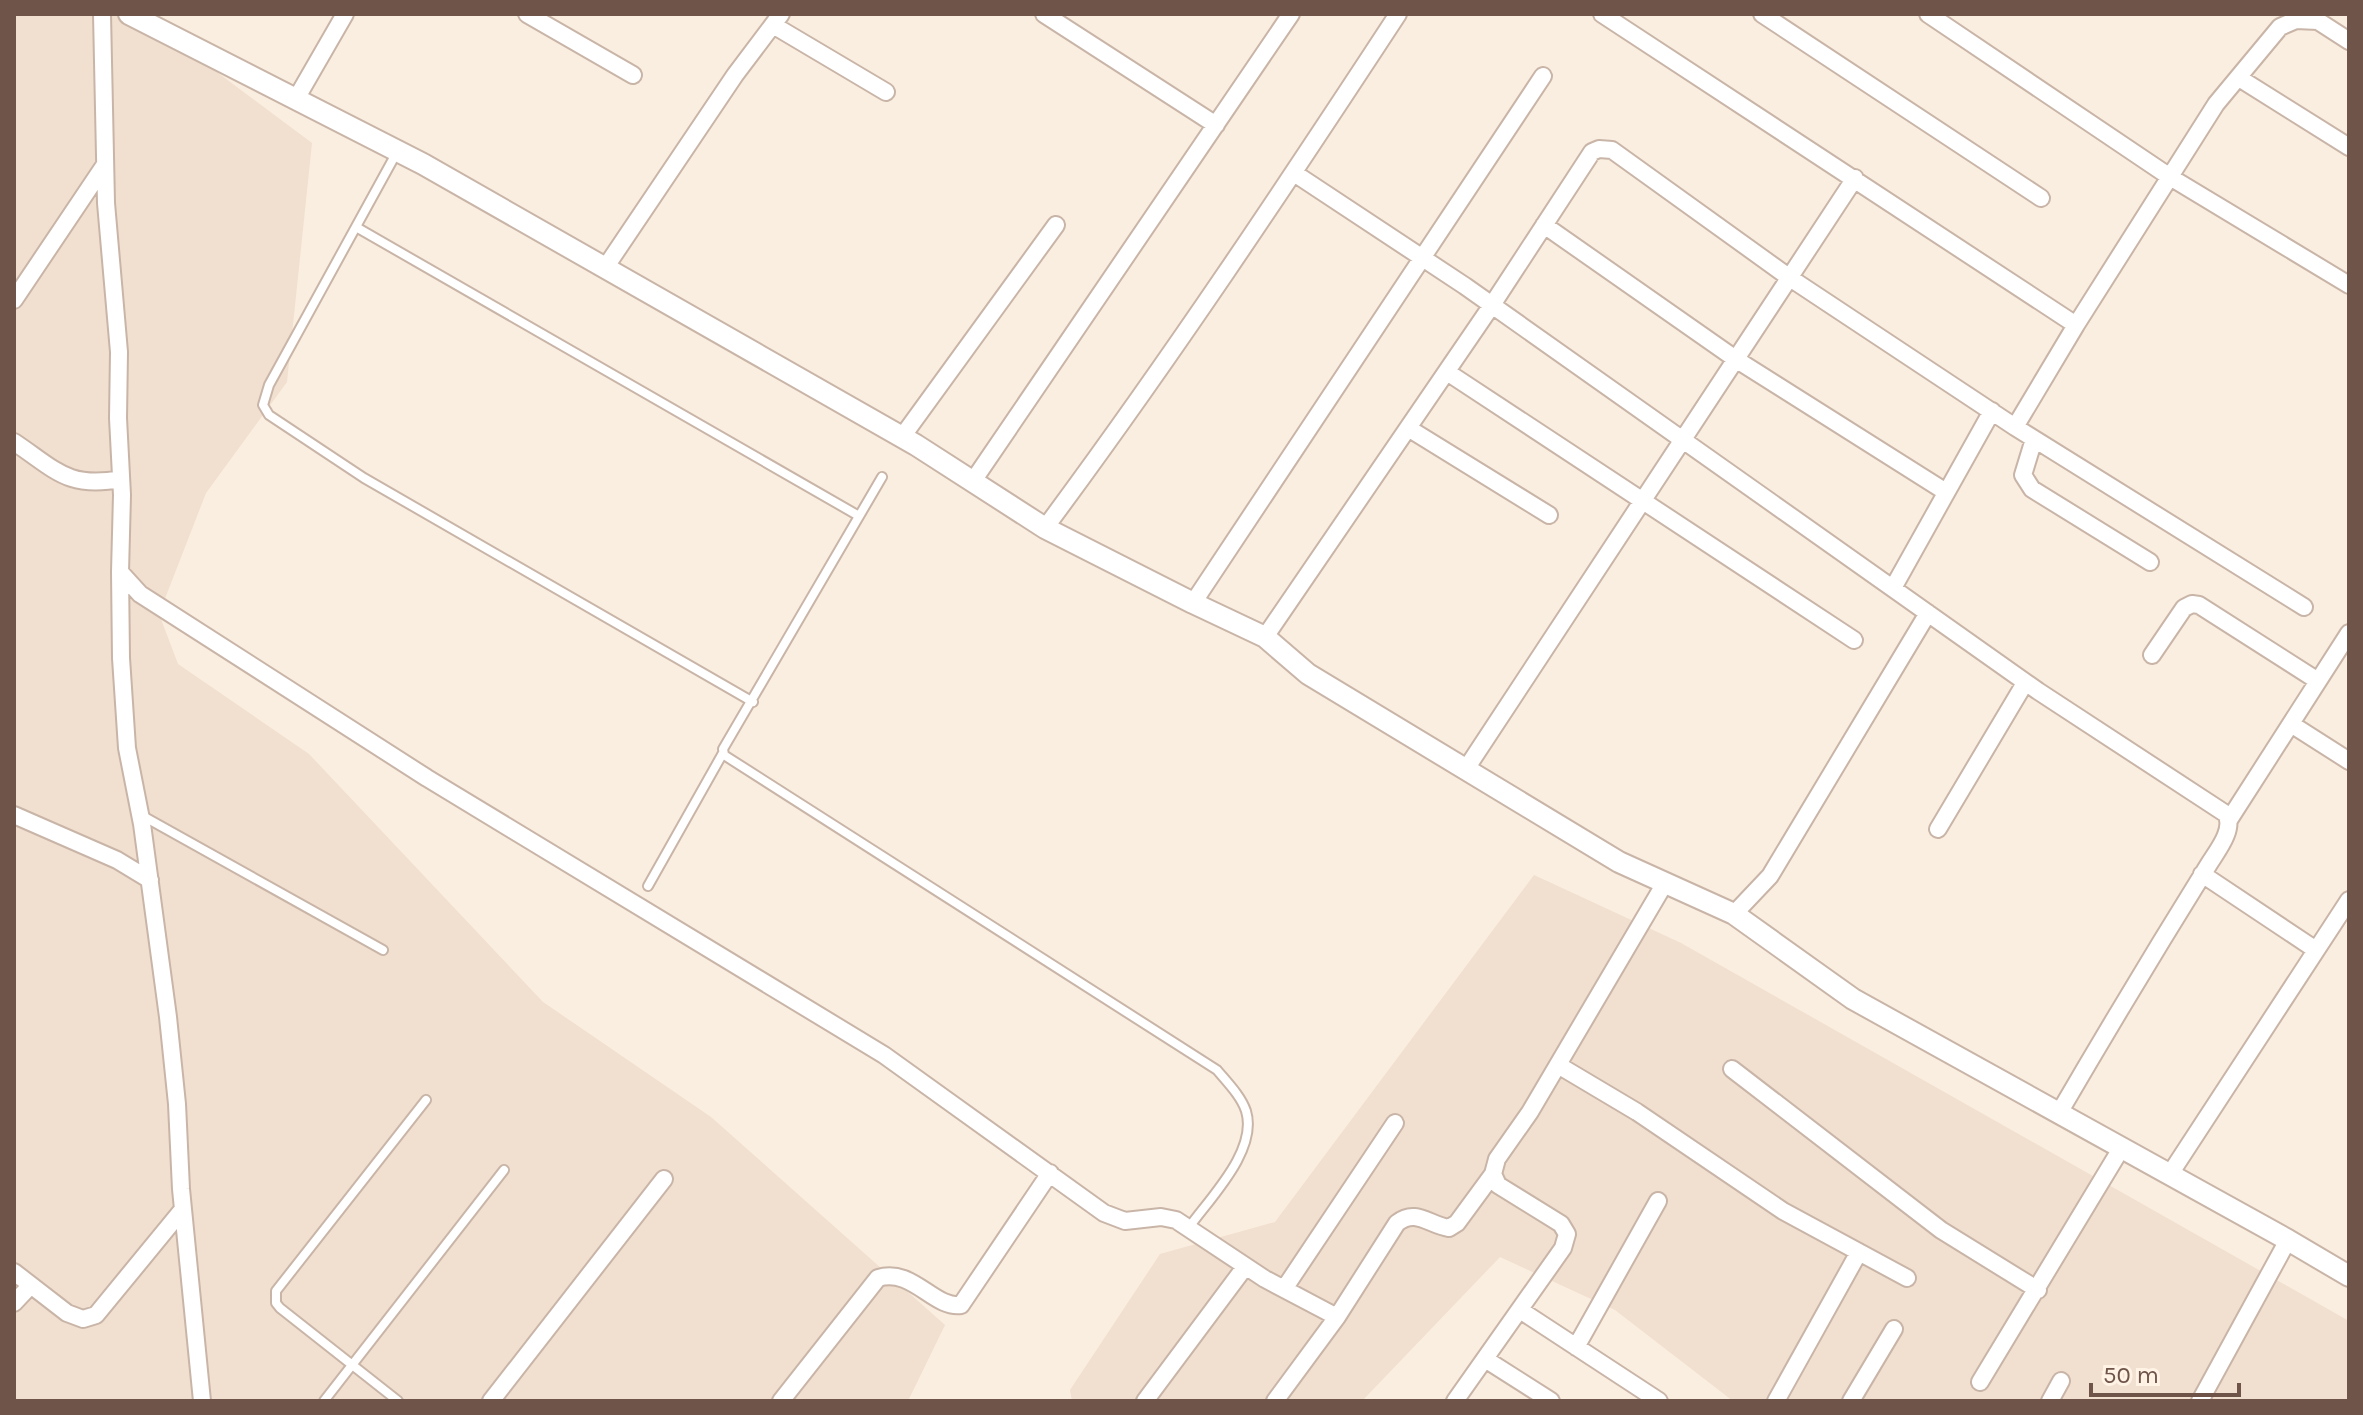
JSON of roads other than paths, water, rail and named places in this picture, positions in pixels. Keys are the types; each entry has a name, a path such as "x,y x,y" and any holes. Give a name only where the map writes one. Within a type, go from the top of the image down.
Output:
{"street":[{"path":"102,14 104,166 119,352 121,658 127,748 150,880 177,1104 183,1209 202,1401"},
{"path":"129,14 151,19 398,151 902,437 1045,528 1265,637 1308,674 1619,862 1734,914 1853,999 2349,1276"},
{"path":"296,99 345,14"},
{"path":"527,14 633,75"},
{"path":"1044,14 1216,125"},
{"path":"1045,528 1127,418 1398,14"},
{"path":"1602,14 2076,325"},
{"path":"1762,14 2041,198"},
{"path":"1928,14 2170,177 2349,285"},
{"path":"973,481 1216,125 1283,17"},
{"path":"605,268 735,75 777,19 886,92"},
{"path":"2015,427 2216,104 2280,27 2296,20 2318,21 2349,41"},
{"path":"1193,603 1543,76"},
{"path":"2239,78 2349,147"},
{"path":"1265,637 1447,372 1592,152 1599,149 1612,150 1790,278 2015,427 2304,607"},
{"path":"14,300 104,166"},
{"path":"1294,173 1492,305 2025,683 2220,809 2229,820"},
{"path":"1466,769 1855,178"},
{"path":"902,437 1056,225"},
{"path":"1544,225 1737,360 1946,492"},
{"path":"1447,372 1854,640"},
{"path":"1893,588 1992,411"},
{"path":"1408,428 1549,515"},
{"path":"2034,439 2023,475 2032,489 2150,562"},
{"path":"14,442 66,477 96,484 121,479"},
{"path":"120,572 140,594 415,770 884,1055 1104,1213 1125,1221 1161,1217 1190,1226 1245,1267 1337,1317"},
{"path":"2152,655 2184,608 2199,605 2318,681"},
{"path":"1734,914 1770,876 1928,613"},
{"path":"2059,1113 2202,874 2228,829 2229,820 2349,633"},
{"path":"1938,829 2025,683"},
{"path":"2291,724 2349,761"},
{"path":"14,815 117,860 150,880"},
{"path":"2202,874 2316,950"},
{"path":"1275,1401 1337,1317 1397,1223 1405,1217 1416,1215 1438,1226 1449,1228 1457,1223 1493,1174 1497,1159 1530,1112 1665,883"},
{"path":"2170,1174 2349,900"},
{"path":"1558,1065 1637,1112 1783,1211 1907,1278"},
{"path":"1732,1069 1941,1230 2038,1290"},
{"path":"1284,1289 1395,1123"},
{"path":"1980,1382 2122,1147"},
{"path":"781,1401 878,1278 896,1276 922,1287 949,1305 961,1305 1050,1173"},
{"path":"1455,1401 1563,1248 1567,1234 1561,1224 1498,1185 1493,1174"},
{"path":"491,1401 664,1179"},
{"path":"1576,1347 1658,1201"},
{"path":"14,1272 67,1313 83,1319 96,1315 183,1209"},
{"path":"2200,1401 2288,1240"},
{"path":"1776,1401 1859,1252"},
{"path":"1145,1401 1245,1267"},
{"path":"14,1303 31,1285"},
{"path":"1520,1310 1659,1401"},
{"path":"1851,1401 1894,1329"},
{"path":"1485,1359 1551,1401"},
{"path":"2050,1401 2061,1381"}],"lane":[{"path":"398,151 269,385 262,400 269,415 364,478 753,702"},
{"path":"356,227 859,516"},
{"path":"648,886 882,477"},
{"path":"723,753 1217,1070 1246,1111 1248,1136 1242,1153 1190,1226"},
{"path":"140,814 383,950"},
{"path":"398,1401 280,1308 276,1303 276,1291 426,1100"},
{"path":"324,1401 504,1170"}]}
